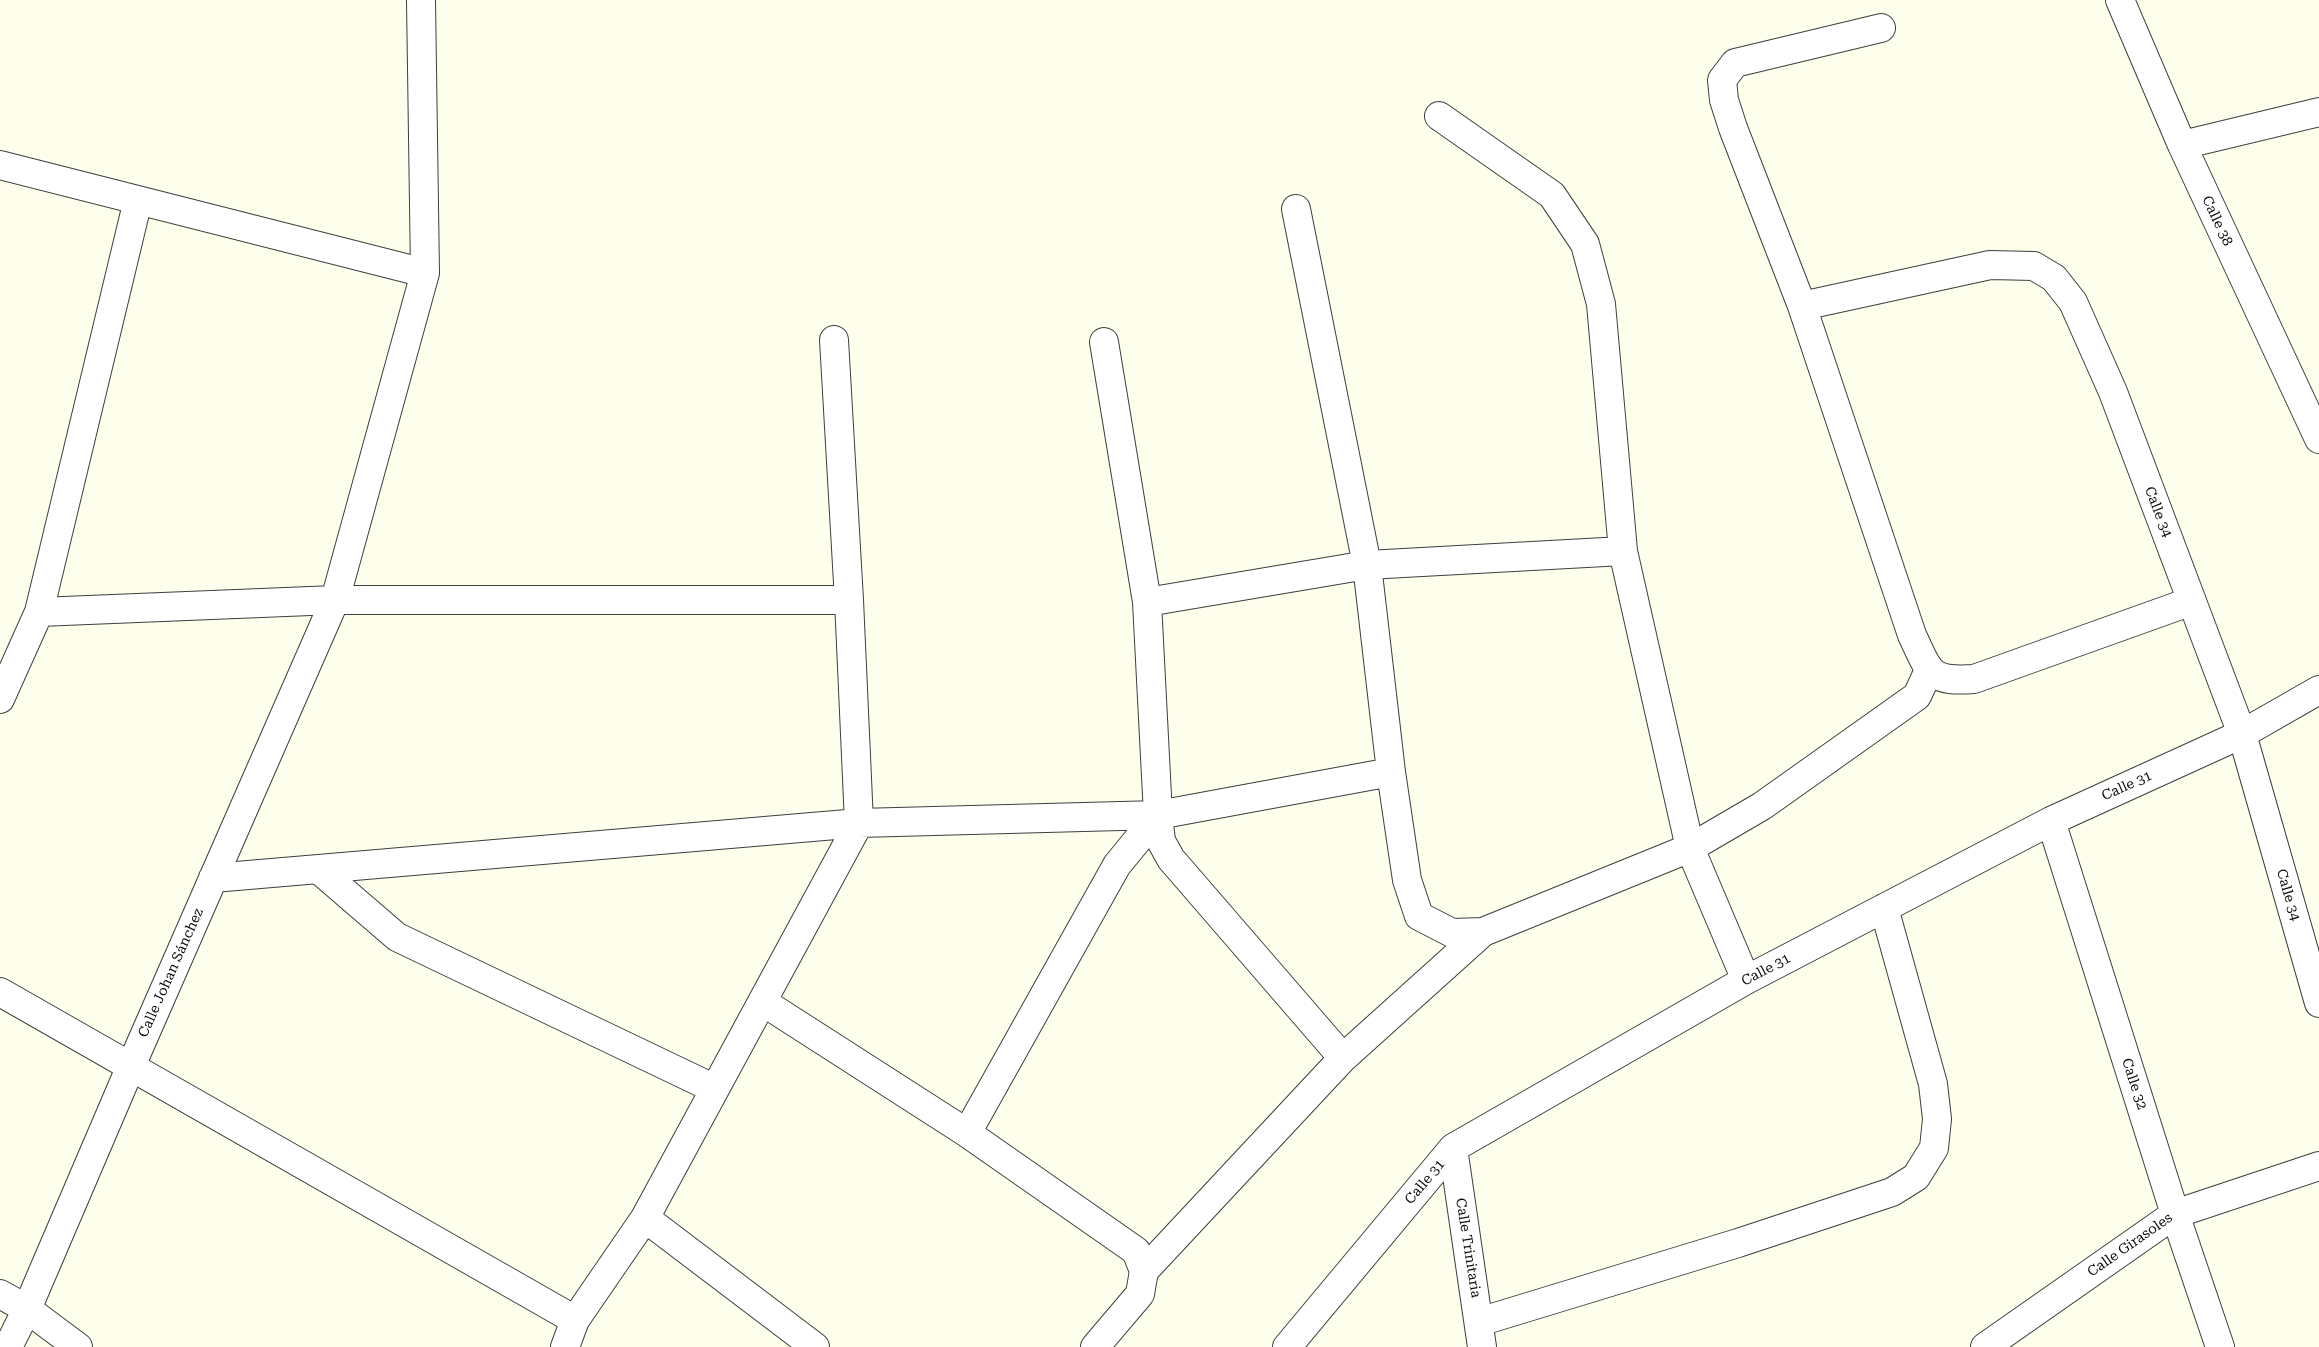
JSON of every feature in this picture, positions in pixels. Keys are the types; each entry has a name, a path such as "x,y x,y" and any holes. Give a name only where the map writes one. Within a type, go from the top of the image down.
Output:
{"street":[{"name":"Calle Johan Sánchez","path":"8,1347 27,1309 212,878 335,600 424,273 421,0"},
{"name":"Calle 38","path":"2120,0 2182,145 2319,439"},
{"path":"1881,28 1734,63 1722,80 1724,100 1732,128 1802,306 1912,635 1929,670 1948,681 1974,679 2192,601"},
{"path":"2182,145 2319,112"},
{"path":"1439,116 1552,195 1585,244 1600,304 1623,551 1690,848 1746,980"},
{"path":"0,165 424,273"},
{"path":"0,699 39,612 138,200"},
{"path":"1296,209 1367,565 1391,772 1407,880 1420,916 1452,934 1483,932 1690,848 1762,806 1917,696 1929,670"},
{"name":"Calle 34","path":"1802,306 1990,265 2034,266 2054,278 2073,302 2113,392 2242,734 2319,1003"},
{"path":"565,1347 575,1320 645,1218 859,823 849,600 834,340"},
{"path":"1104,342 1148,602 1158,815 1161,841 1171,859 1342,1058"},
{"path":"1148,602 1367,565 1623,551"},
{"path":"39,612 335,600 849,600"},
{"name":"Calle 31","path":"1287,1347 1453,1148 1746,980 2051,821 2242,734 2319,690"},
{"path":"212,878 859,823 1158,815 1391,772"},
{"path":"967,1133 1117,865 1158,815"},
{"name":"Calle 32","path":"2051,821 2175,1214 2220,1347"},
{"path":"318,869 397,937 715,1089"},
{"path":"1480,1334 1738,1243 1892,1192 1916,1177 1934,1148 1937,1119 1933,1084 1884,908"},
{"path":"1144,1271 1342,1058 1483,932"},
{"path":"0,992 575,1320"},
{"path":"763,1002 967,1133 1136,1251 1144,1271 1140,1294 1095,1347"},
{"name":"Calle Trinitaria","path":"1453,1148 1480,1334"},
{"name":"Calle Girasoles","path":"1984,1347 2175,1214 2319,1166"},
{"path":"645,1218 815,1347"},
{"path":"0,1294 27,1309 78,1347"}]}
